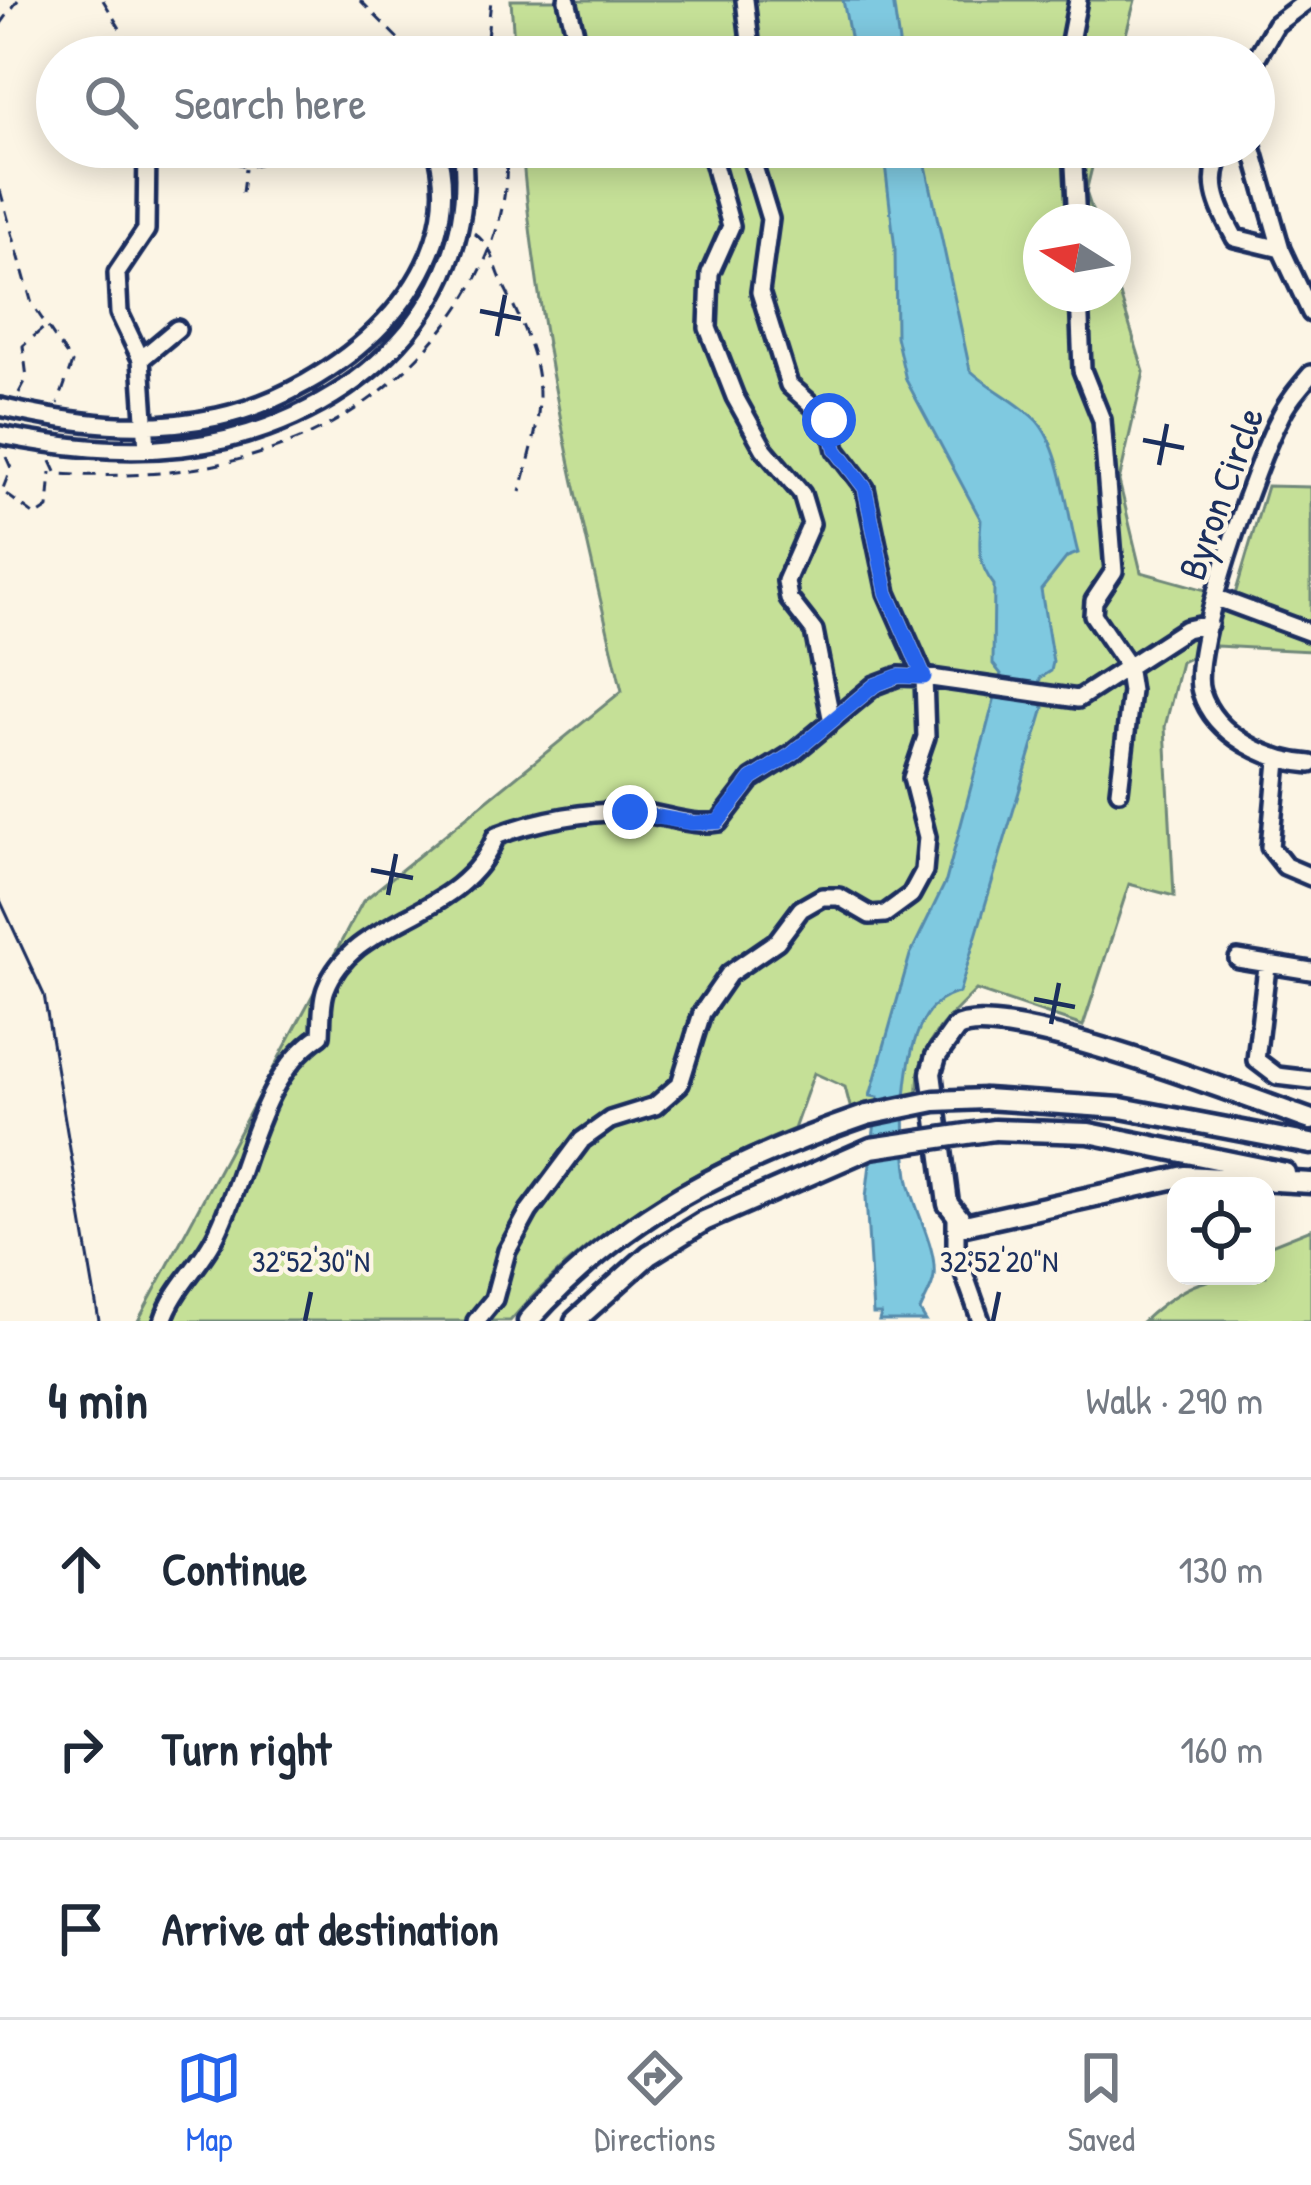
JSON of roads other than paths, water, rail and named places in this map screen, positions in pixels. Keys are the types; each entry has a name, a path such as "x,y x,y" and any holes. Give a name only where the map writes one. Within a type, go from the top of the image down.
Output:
{"main road":[{"path":"1311,1120 1106,1050 991,1020 965,1022 944,1041 932,1073 948,1204 956,1220 977,1226 1186,1176 1311,1180"},
{"path":"528,1321 585,1259 631,1224 754,1155 867,1115 935,1101 985,1099 1121,1108 1311,1144"},
{"path":"575,1321 649,1255 704,1221 814,1168 871,1148 994,1130 1089,1133 1311,1180"}],"street":[{"path":"567,0 576,36"},
{"path":"745,0 749,36"},
{"path":"1070,36 1078,0"},
{"path":"1269,36 1276,24 1307,0"},
{"path":"147,168 146,230 117,273 118,313 141,359 147,449"},
{"path":"0,407 56,420 144,425 222,416 274,399 366,340 420,275 436,239 443,201 439,168"},
{"path":"0,435 52,446 185,447 258,431 328,399 379,361 429,307 464,225 463,168"},
{"path":"715,168 730,226 710,272 708,328 735,397 764,449 802,494 812,524 786,581 789,599 814,631 831,717"},
{"path":"476,1321 494,1299 507,1251 529,1210 582,1140 610,1120 655,1106 680,1084 702,1013 729,974 777,941 801,910 822,897 839,897 870,915 885,914 911,895 924,871 927,837 912,778 926,737 924,677 887,593 865,488 836,450 829,420 789,385 778,352 760,292 770,219 754,168"},
{"path":"1074,168 1076,204"},
{"path":"1213,168 1211,181 1235,238 1281,249"},
{"path":"1258,168 1281,249 1311,313"},
{"path":"1080,312 1082,370 1102,420 1114,571 1094,601 1093,615 1126,665 1131,692 1119,791"},
{"path":"141,359 177,329"},
{"name":"Byron Circle","path":"1278,761 1220,722 1200,692 1203,642 1271,434 1311,374"},
{"path":"1217,598 1311,633"},
{"path":"163,1321 169,1300 195,1272 219,1231 231,1189 296,1052 321,1035 326,990 341,965 409,916 447,899 484,866 496,836 517,828 630,812 692,823 718,822 752,779 792,754 875,685 898,676 924,677 1078,699 1186,629 1209,624"},
{"path":"1311,764 1278,761 1270,847 1285,866 1311,877"},
{"path":"1238,959 1311,971"},
{"path":"1267,967 1256,1060 1277,1076 1311,1079"},
{"path":"956,1220 956,1252 981,1321"}],"water":[{"path":"843,0 893,0 898,36 850,36"},
{"path":"885,168 927,168 970,370 1030,414 1045,433 1058,465 1078,553 1067,557 1041,590 1053,662 1051,671 1040,678 1038,698 1044,708 959,993 939,1002 924,1019 908,1071 904,1129 908,1176 934,1264 933,1280 920,1311 926,1321 879,1321 881,1314 873,1314 866,1197 878,1097 870,1096 910,955 946,881 1001,674 993,664 994,585 980,554 981,520 906,380 896,336 895,249"}],"tram line":[{"path":"0,900 44,995 99,1321"}]}
